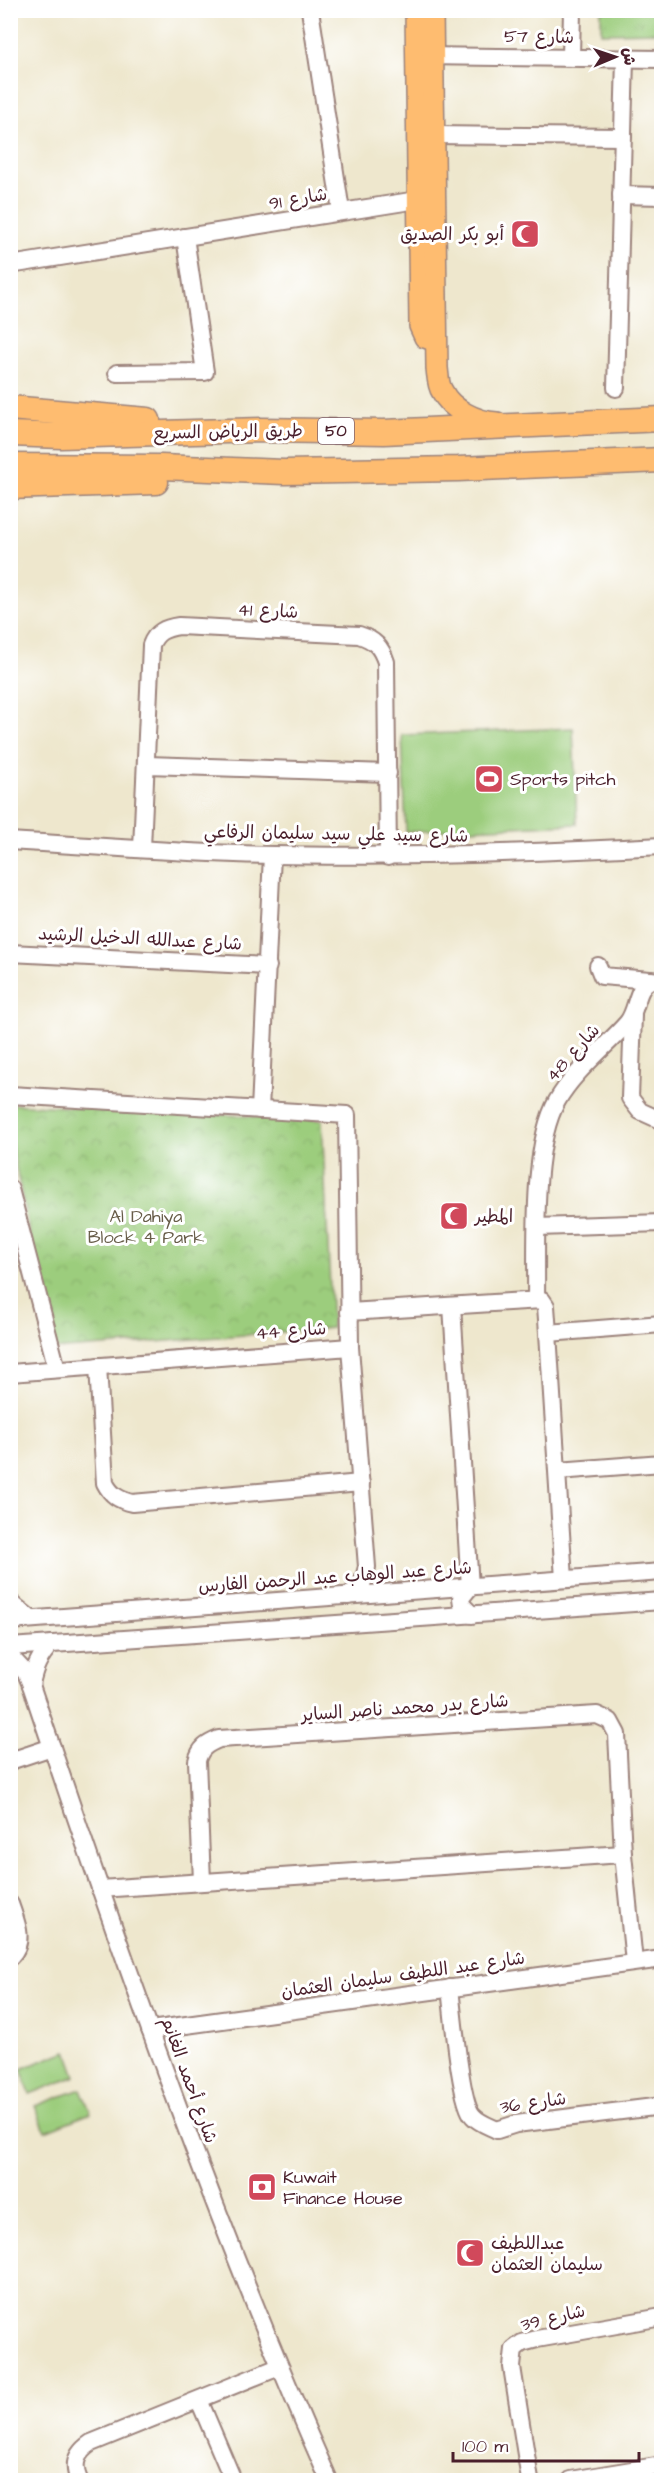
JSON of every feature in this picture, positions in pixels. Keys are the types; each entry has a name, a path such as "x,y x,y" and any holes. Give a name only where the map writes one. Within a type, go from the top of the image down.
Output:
{"highway":[{"path":"10,408 261,430"},
{"name":"طريق الرياض السريع","path":"10,434 61,436 261,430 384,432 662,419"},
{"name":"طريق الرياض السريع","path":"10,466 160,467 284,472 458,469 662,460"},
{"path":"10,488 157,482 284,472"}],"main road":[{"path":"416,10 434,135 436,337 437,368 441,390 451,405 469,415 492,422 567,424"},
{"path":"432,10 424,56 417,200 420,326 425,337 431,339 436,337"}],"street":[{"path":"310,10 340,211"},
{"path":"571,57 572,10"},
{"name":"شارع 57","path":"424,56 662,59"},
{"path":"616,388 625,58"},
{"path":"434,135 623,136"},
{"path":"621,195 662,196"},
{"name":"شارع 91","path":"10,265 417,200"},
{"path":"117,373 205,372 185,237"},
{"name":"شارع 41","path":"142,848 151,645 154,637 161,631 179,626 359,635 377,643 386,662 388,857"},
{"path":"147,765 388,773"},
{"name":"شارع سيد علي سيد سليمان الرفاعي","path":"10,841 272,855 388,857 483,856 662,846"},
{"name":"شارع عبدالله الدخيل الرشيد","path":"260,1110 272,855"},
{"name":"شارع عبدالله الدخيل الرشيد","path":"10,953 268,966"},
{"name":"شارع 48","path":"598,966 602,976 656,980"},
{"name":"شارع 48","path":"656,980 640,989 633,1015 630,1098 640,1111 662,1121"},
{"name":"شارع 48","path":"536,1300 541,1151 546,1126 556,1102 568,1084 633,1015"},
{"path":"10,1095 347,1115 350,1347"},
{"path":"10,1189 57,1369"},
{"path":"537,1227 662,1223"},
{"path":"350,1312 542,1300 546,1306 564,1579"},
{"path":"452,1306 470,1587 461,1598 466,1611 472,1615"},
{"path":"548,1333 662,1324"},
{"name":"شارع 44","path":"10,1373 350,1347 367,1567"},
{"path":"98,1366 105,1483 112,1494 123,1501 132,1503 361,1483"},
{"path":"558,1471 662,1463"},
{"path":"367,1567 374,1583 388,1593"},
{"path":"348,1596 362,1585 367,1567"},
{"name":"شارع عبد الوهاب عبد الرحمن الفارس","path":"10,1621 662,1572"},
{"path":"432,1590 442,1594 446,1605 441,1615 436,1618"},
{"path":"10,1647 662,1601"},
{"path":"10,1602 31,1619"},
{"path":"32,1685 37,1663 51,1644"},
{"name":"شارع أحمد الغانم","path":"10,1656 26,1672 32,1685 99,1889 220,2223 329,2481"},
{"name":"شارع بدر محمد ناصر الساير","path":"202,1881 197,1761 202,1748 219,1739 597,1715 610,1721 616,1734 623,1854 634,1962"},
{"path":"10,1761 52,1747"},
{"path":"99,1889 623,1854"},
{"path":"10,1904 20,1940 18,1948 10,1957"},
{"name":"شارع عبد اللطيف سليمان العثمان","path":"150,2030 662,1959"},
{"name":"شارع 36","path":"450,1988 465,2096 471,2115 478,2121 497,2130 516,2124 662,2106"},
{"name":"شارع 39","path":"530,2481 512,2367 514,2349 522,2343 537,2339 662,2317"},
{"path":"79,2481 74,2466 77,2455 84,2447 279,2367"},
{"path":"199,2400 233,2481"},
{"path":"571,2481 662,2465"}],"green space":[{"path":"601,11 661,11 661,32 601,33"},
{"name":"Sports pitch","path":"573,728 577,824 406,832 402,735"},
{"name":"Al Dahiya Block 4 Park","path":"10,1104 322,1120 332,1328 53,1350 11,1143"},
{"path":"67,2051 76,2076 30,2094 21,2069"},
{"path":"81,2089 91,2113 45,2131 35,2106"}],"place":[{"name":"أبو بكر الصديق","path":"525,234"},
{"name":"Sports pitch","path":"489,779"},
{"name":"المطير","path":"454,1216"},
{"name":"Kuwait Finance House","path":"262,2187"},
{"name":"عبداللطيف سليمان العثمان","path":"470,2253"}]}
